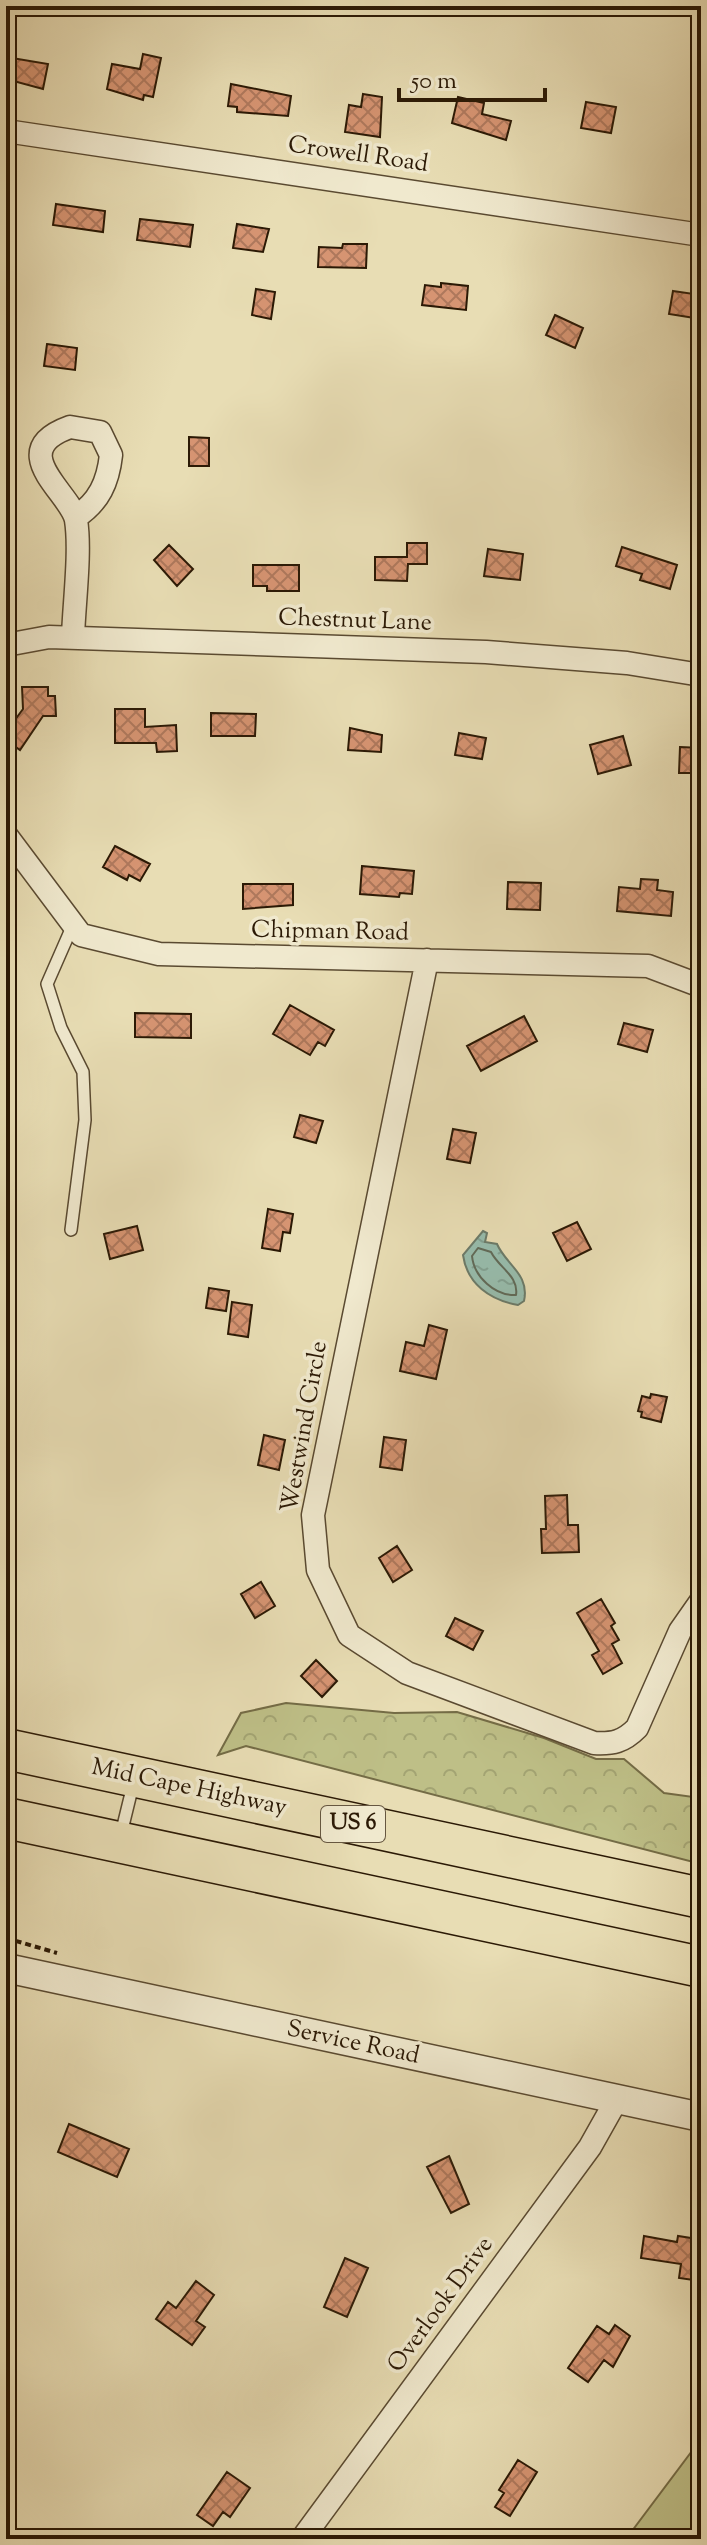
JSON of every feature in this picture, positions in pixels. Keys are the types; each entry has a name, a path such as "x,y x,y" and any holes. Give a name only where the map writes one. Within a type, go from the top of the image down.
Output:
{"highway":[{"name":"Mid Cape Highway","path":"6,1749 701,1898"},
{"path":"6,1818 701,1967"}],"street":[{"name":"Crowell Road","path":"6,131 701,235"},
{"path":"73,637 76,517"},
{"name":"Chestnut Lane","path":"6,645 49,637 73,637 486,652 627,663 701,675"},
{"path":"6,835 72,927"},
{"name":"Chipman Road","path":"72,927 81,935 159,954 648,966 701,986"},
{"name":"Westwind Circle","path":"427,960 349,1327 313,1515 318,1570 349,1635 407,1673 594,1743 612,1744 627,1738 637,1728 680,1631 701,1601"},
{"name":"Service Road","path":"6,1968 701,2117"},
{"name":"Overlook Drive","path":"302,2539 590,2147 617,2099"}],"lane":[{"path":"71,1230 85,1120 83,1072 61,1028 47,984 72,927"},
{"path":"119,1842 135,1777"}],"green space":[{"path":"286,1703 394,1713 457,1712 544,1738 596,1759 624,1759 664,1793 701,1798 701,1864 246,1746 218,1755 241,1713"},
{"path":"701,2439 701,2539 626,2539"}],"water":[{"path":"483,1231 487,1233 485,1242 497,1244 524,1284 524,1301 518,1305 489,1295 469,1274 463,1255"}],"building":[{"path":"143,54 161,58 153,97 144,95 143,100 107,89 112,64 140,69"},
{"path":"6,57 48,64 43,89 6,79"},
{"path":"231,84 291,96 288,116 237,112 237,107 228,106"},
{"path":"363,94 382,97 380,137 345,132 349,105 361,107"},
{"path":"458,97 484,103 482,114 511,121 506,140 452,123"},
{"path":"586,102 616,107 611,133 581,128"},
{"path":"56,204 105,211 103,232 53,225"},
{"path":"140,219 193,225 190,247 137,240"},
{"path":"237,224 269,229 263,252 233,248"},
{"path":"343,244 367,244 366,268 318,267 319,247 342,248"},
{"path":"441,283 468,286 466,310 422,305 425,285 441,287"},
{"path":"256,289 275,292 271,319 252,315"},
{"path":"673,291 701,295 701,319 669,314"},
{"path":"555,315 583,328 575,348 546,335"},
{"path":"47,344 77,348 75,370 44,366"},
{"path":"189,437 209,438 209,466 189,466"},
{"path":"407,543 427,543 427,564 408,564 407,581 375,580 375,557 407,557"},
{"path":"169,545 193,569 177,586 154,560"},
{"path":"622,547 677,565 670,589 640,580 642,574 616,566"},
{"path":"488,549 523,554 520,580 484,576"},
{"path":"253,565 299,565 299,591 267,591 267,586 253,586"},
{"path":"22,687 48,687 48,696 55,696 56,716 43,716 20,750 6,740 6,732 23,709"},
{"path":"115,709 145,709 145,727 176,725 177,751 157,752 156,743 115,743"},
{"path":"211,713 256,714 255,736 211,736"},
{"path":"350,728 382,735 381,752 348,750"},
{"path":"459,733 486,738 482,759 455,755"},
{"path":"623,736 631,765 598,774 590,745"},
{"path":"680,747 701,748 701,773 679,773"},
{"path":"115,846 150,864 140,881 129,875 127,880 103,867"},
{"path":"362,866 414,871 412,894 400,893 399,897 360,894"},
{"path":"641,879 658,880 657,890 673,892 671,916 617,911 619,887 640,889"},
{"path":"508,882 541,883 540,910 507,909"},
{"path":"243,884 293,884 293,905 243,909"},
{"path":"290,1005 334,1030 325,1046 318,1042 310,1055 273,1034"},
{"path":"135,1013 191,1014 191,1038 135,1037"},
{"path":"524,1016 537,1041 481,1071 467,1046"},
{"path":"624,1023 653,1030 647,1052 618,1044"},
{"path":"300,1115 323,1121 316,1143 294,1137"},
{"path":"453,1129 476,1133 470,1163 447,1159"},
{"path":"268,1209 293,1214 290,1233 283,1232 280,1251 262,1248"},
{"path":"577,1222 591,1249 567,1261 553,1233"},
{"path":"137,1226 143,1250 110,1259 104,1234"},
{"path":"209,1288 229,1291 226,1311 206,1308"},
{"path":"232,1302 252,1305 248,1337 228,1334"},
{"path":"429,1325 447,1330 436,1379 400,1371 406,1342 424,1346"},
{"path":"651,1394 667,1397 661,1422 641,1417 642,1412 638,1411 642,1396 650,1398"},
{"path":"264,1435 285,1440 279,1470 258,1465"},
{"path":"384,1437 406,1440 402,1470 380,1467"},
{"path":"567,1495 568,1525 578,1525 579,1552 542,1553 541,1529 546,1529 545,1496"},
{"path":"397,1546 412,1570 393,1582 379,1558"},
{"path":"261,1582 275,1606 255,1618 241,1594"},
{"path":"601,1599 615,1623 611,1626 619,1640 612,1644 622,1663 603,1674 592,1655 599,1651 577,1613"},
{"path":"455,1618 483,1631 473,1650 446,1636"},
{"path":"316,1660 337,1681 322,1697 301,1676"},
{"path":"69,2124 129,2149 117,2177 58,2152"},
{"path":"449,2156 469,2204 451,2213 427,2167"},
{"path":"644,2236 677,2242 678,2236 698,2239 701,2281 679,2278 681,2264 641,2258"},
{"path":"345,2258 368,2268 347,2317 324,2307"},
{"path":"196,2281 214,2295 196,2321 205,2327 192,2345 156,2319 168,2302 176,2308"},
{"path":"615,2325 630,2336 613,2367 604,2360 588,2382 568,2368 597,2326 609,2334"},
{"path":"518,2460 537,2472 510,2516 495,2507 504,2493 499,2490"},
{"path":"227,2472 250,2488 230,2517 223,2512 213,2526 197,2515"}]}
